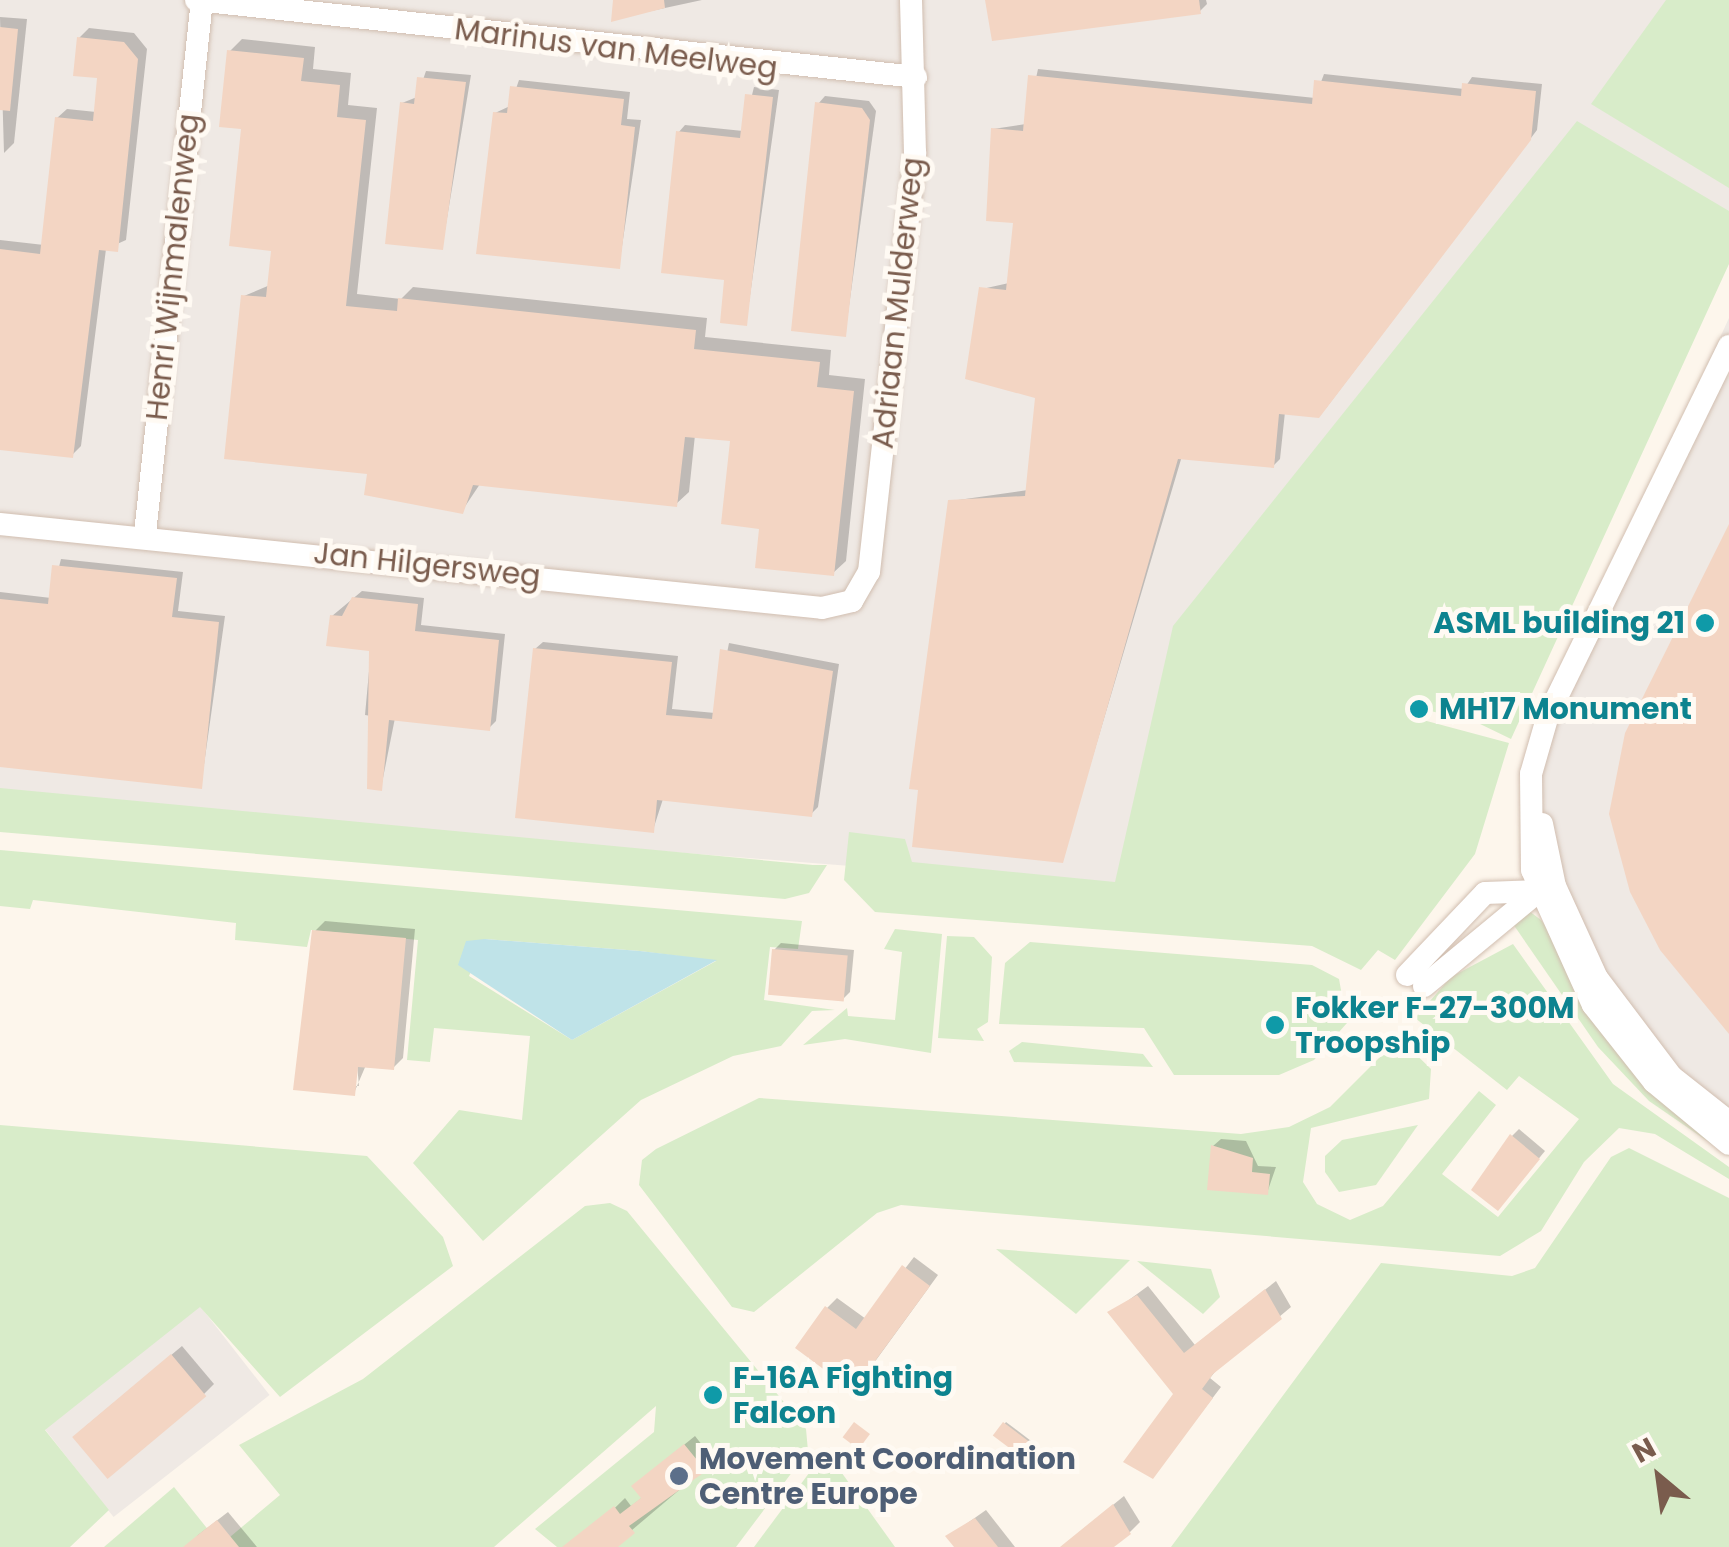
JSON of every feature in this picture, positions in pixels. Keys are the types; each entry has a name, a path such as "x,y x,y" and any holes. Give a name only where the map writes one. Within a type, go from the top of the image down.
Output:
{"street":[{"name":"Marinus van Meelweg","path":"200,0 916,77"},
{"name":"Henri Wijnmalenweg","path":"145,534 200,0"},
{"name":"Adriaan Mulderweg","path":"852,601 868,572 916,77 910,0"},
{"path":"1729,346 1555,699 1538,768 1539,891 1593,1005 1654,1082 1729,1144"},
{"path":"1729,370 1538,768 1540,799 1574,933 1648,1048 1685,1089 1729,1122"},
{"name":"Jan Hilgersweg","path":"0,524 145,534 822,608 852,601"},
{"path":"1539,891 1415,981 1484,893 1539,891"},
{"path":"1648,1048 1654,1082"},
{"path":"1654,1082 1685,1089"}],"shaded area":[{"path":"0,0 1729,0 1729,225 1128,888 0,799"},
{"path":"1729,318 1729,1112 1652,1062 1542,874 1519,773"},
{"path":"200,1306 270,1395 114,1517 44,1428"}],"green space":[{"path":"1666,0 1729,0 1729,188 1591,104"},
{"path":"1577,121 1729,211 1729,264 1511,739 1478,723 1415,707 1423,720 1509,743 1475,854 1395,960 1378,950 1361,970 1312,946 875,912 844,880 849,832 905,839 912,862 1115,882 1173,626"},
{"path":"0,788 827,865 809,893 785,899 0,832"},
{"path":"0,850 802,921 798,949 770,947 764,1000 835,1010 812,1011 781,1046 733,1056 641,1100 483,1241 413,1163 459,1110 522,1120 530,1036 434,1028 430,1062 407,1060 418,940 311,930 307,947 235,940 236,923 33,900 30,909 0,906","holes":["485,939 716,961 572,1040 469,976"]},
{"path":"1529,911 1541,920 1729,1156 1649,1101 1598,1047 1513,924"},
{"path":"895,929 942,934 931,1053 845,1039 803,1045 847,1008 848,1016 895,1020 902,952 884,949"},
{"path":"947,936 974,937 992,957 988,1022 977,1029 984,1041 938,1038"},
{"path":"1030,942 1312,965 1339,979 1347,1023 1314,1060 1279,1075 1174,1075 1144,1028 999,1024 1005,963"},
{"path":"1513,944 1613,1084 1729,1167 1729,1179 1655,1134 1619,1128 1584,1162 1541,1231 1500,1256 901,1205 877,1213 754,1312 732,1307 639,1185 642,1160 656,1149 759,1098 1241,1134 1289,1127 1330,1107 1399,1038 1431,1069 1429,1099 1311,1128 1303,1182 1317,1204 1350,1220 1383,1206 1479,1091 1496,1105 1442,1174 1498,1217 1579,1119 1519,1076 1507,1090 1415,1018 1451,977"},
{"path":"1022,1042 1143,1054 1153,1067 1014,1062 1009,1051"},
{"path":"0,1125 367,1156 443,1237 453,1266 280,1397 200,1307 45,1430 109,1510 70,1547 0,1547"},
{"path":"1418,1125 1376,1185 1339,1192 1325,1172 1325,1156 1342,1140"},
{"path":"1629,1148 1729,1198 1729,1547 1171,1547 1381,1263 1512,1276 1535,1268 1611,1157"},
{"path":"610,1203 627,1211 806,1429 808,1451 736,1547 557,1547 535,1529 654,1432 656,1406 494,1547 218,1547 280,1495 239,1445 363,1379 585,1206"},
{"path":"996,1249 1130,1260 1076,1314"},
{"path":"1137,1261 1211,1269 1220,1297 1203,1314"},
{"path":"818,1461 834,1462 895,1547 754,1547"},
{"path":"174,1487 210,1532 205,1547 104,1547"}],"water":[{"path":"485,939 717,960 572,1040 458,965 466,941"}],"building":[{"path":"613,0 664,0 665,8 611,22"},
{"path":"985,0 1199,0 1201,14 992,41"},
{"path":"0,27 18,29 10,111 0,110"},
{"path":"77,37 124,42 138,59 118,252 99,250 73,458 0,450 0,249 40,254 55,117 93,121 97,78 73,76"},
{"path":"227,50 304,58 301,81 340,85 337,117 366,120 346,306 397,311 398,298 696,330 694,349 820,362 817,387 854,391 834,576 755,568 759,529 721,524 730,441 685,437 677,507 473,485 463,514 364,495 367,474 224,459 241,295 266,297 271,251 229,246 241,129 219,127"},
{"path":"1028,75 1312,104 1314,80 1461,96 1462,83 1536,91 1531,140 1319,418 1279,414 1274,468 1178,459 1063,863 912,847 918,790 909,789 948,500 1025,496 1035,398 965,379 979,287 1006,290 1013,223 986,221 991,128 1023,131"},
{"path":"417,77 466,82 443,250 385,244 400,102 414,104"},
{"path":"510,86 624,99 621,125 635,127 620,269 476,254 493,112 507,113"},
{"path":"745,94 773,97 747,326 720,323 724,280 661,273 676,131 740,138"},
{"path":"815,102 862,108 870,120 846,337 791,331"},
{"path":"1729,524 1729,1034 1660,950 1630,892 1609,814 1625,733"},
{"path":"52,565 177,578 172,617 219,622 202,789 0,767 0,599 48,604"},
{"path":"352,597 418,604 415,631 499,640 490,731 389,720 382,791 367,789 369,651 326,646 330,615 342,616"},
{"path":"533,648 672,662 666,715 712,719 720,649 833,671 812,817 657,800 654,833 515,818"},
{"path":"312,930 406,938 394,1070 358,1067 355,1096 293,1090"},
{"path":"772,949 848,956 844,1001 768,995"},
{"path":"1510,1134 1540,1159 1498,1211 1471,1190"},
{"path":"1211,1145 1253,1158 1252,1172 1270,1174 1268,1195 1207,1190"},
{"path":"902,1265 930,1286 853,1391 795,1348 825,1306 856,1329"},
{"path":"1265,1289 1282,1319 1213,1374 1202,1389 1213,1398 1153,1479 1123,1462 1173,1394 1107,1312 1137,1295 1184,1353"},
{"path":"171,1354 206,1396 108,1479 72,1437"},
{"path":"854,1422 870,1434 859,1449 843,1437"},
{"path":"1003,1422 1034,1445 1024,1459 993,1436"},
{"path":"684,1444 706,1471 629,1526 635,1533 618,1547 562,1547 614,1506 620,1514 641,1498 631,1486"},
{"path":"1113,1504 1131,1534 1114,1547 1060,1547"},
{"path":"975,1518 998,1547 954,1547 945,1536"},
{"path":"217,1520 239,1547 183,1547 199,1534"}],"place":[{"name":"ASML building 21","path":"1705,623"},
{"name":"MH17 Monument","path":"1419,709"},
{"name":"Fokker F-27-300M Troopship","path":"1275,1025"},
{"name":"F-16A Fighting Falcon","path":"713,1395"},
{"name":"Movement Coordination Centre Europe","path":"679,1476"}]}
